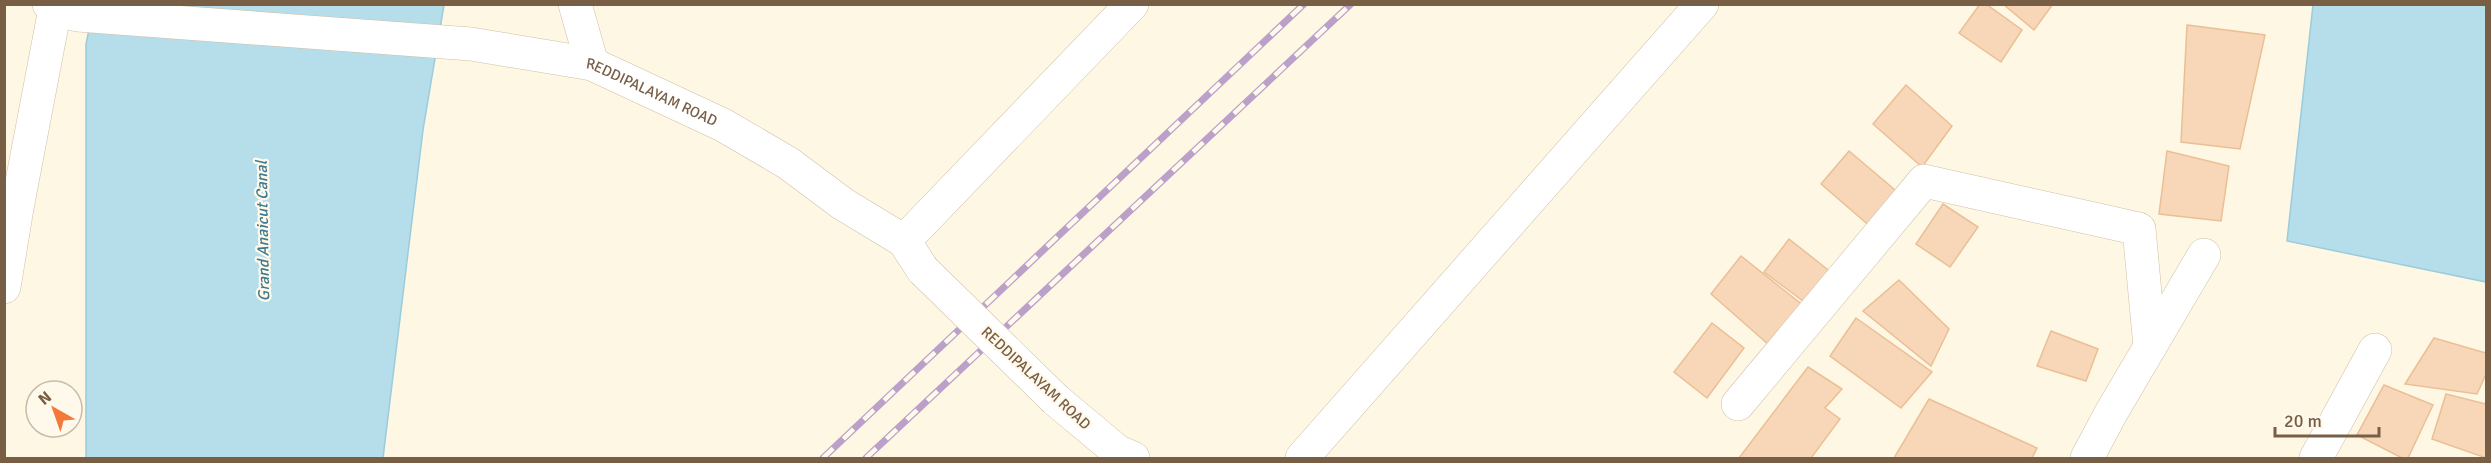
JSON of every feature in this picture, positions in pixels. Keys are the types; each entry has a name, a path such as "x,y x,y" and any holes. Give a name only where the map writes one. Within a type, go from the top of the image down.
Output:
{"street":[{"path":"574,4 592,64"},
{"path":"904,241 1132,4"},
{"path":"1302,459 1702,4"},
{"path":"4,287 17,208 65,8"},
{"name":"REDDIPALAYAM ROAD","path":"65,8 471,44 592,64 723,125 788,163 843,204 904,241 923,270 1056,400 1120,456"},
{"path":"1738,404 1924,181 2139,229 2150,346"},
{"path":"2087,459 2204,255"},
{"path":"2316,459 2375,350"}],"water":[{"name":"Grand Anaicut Canal","path":"94,5 444,5 423,130 383,458 86,458 86,44"},
{"path":"2313,5 2486,5 2486,282 2287,241"}],"building":[{"path":"1980,4 1986,4 2022,30 2001,62 1959,33"},
{"path":"2003,4 2053,4 2034,30"},
{"path":"2187,25 2265,35 2240,149 2181,142"},
{"path":"1906,85 1952,126 1922,167 1873,124"},
{"path":"1849,151 1901,195 1872,228 1821,184"},
{"path":"2167,151 2229,166 2221,221 2159,214"},
{"path":"1943,204 1978,227 1950,267 1916,244"},
{"path":"1789,239 1832,273 1807,304 1764,272"},
{"path":"1741,256 1804,306 1769,345 1711,294"},
{"path":"1899,280 1949,329 1931,366 1863,311"},
{"path":"1856,318 1932,372 1901,408 1830,356"},
{"path":"1712,323 1744,348 1707,398 1674,372"},
{"path":"2051,331 2098,349 2086,381 2037,366"},
{"path":"2434,338 2486,353 2486,374 2477,394 2405,384"},
{"path":"1808,367 1842,389 1825,408 1840,419 1811,458 1739,458"},
{"path":"2384,385 2433,405 2408,458 2402,458 2357,435"},
{"path":"2446,394 2486,404 2486,458 2432,439"},
{"path":"1929,399 2037,448 2032,458 1894,458"}],"railway":[{"path":"823,458 1304,4"},
{"path":"866,458 1351,4"}]}
